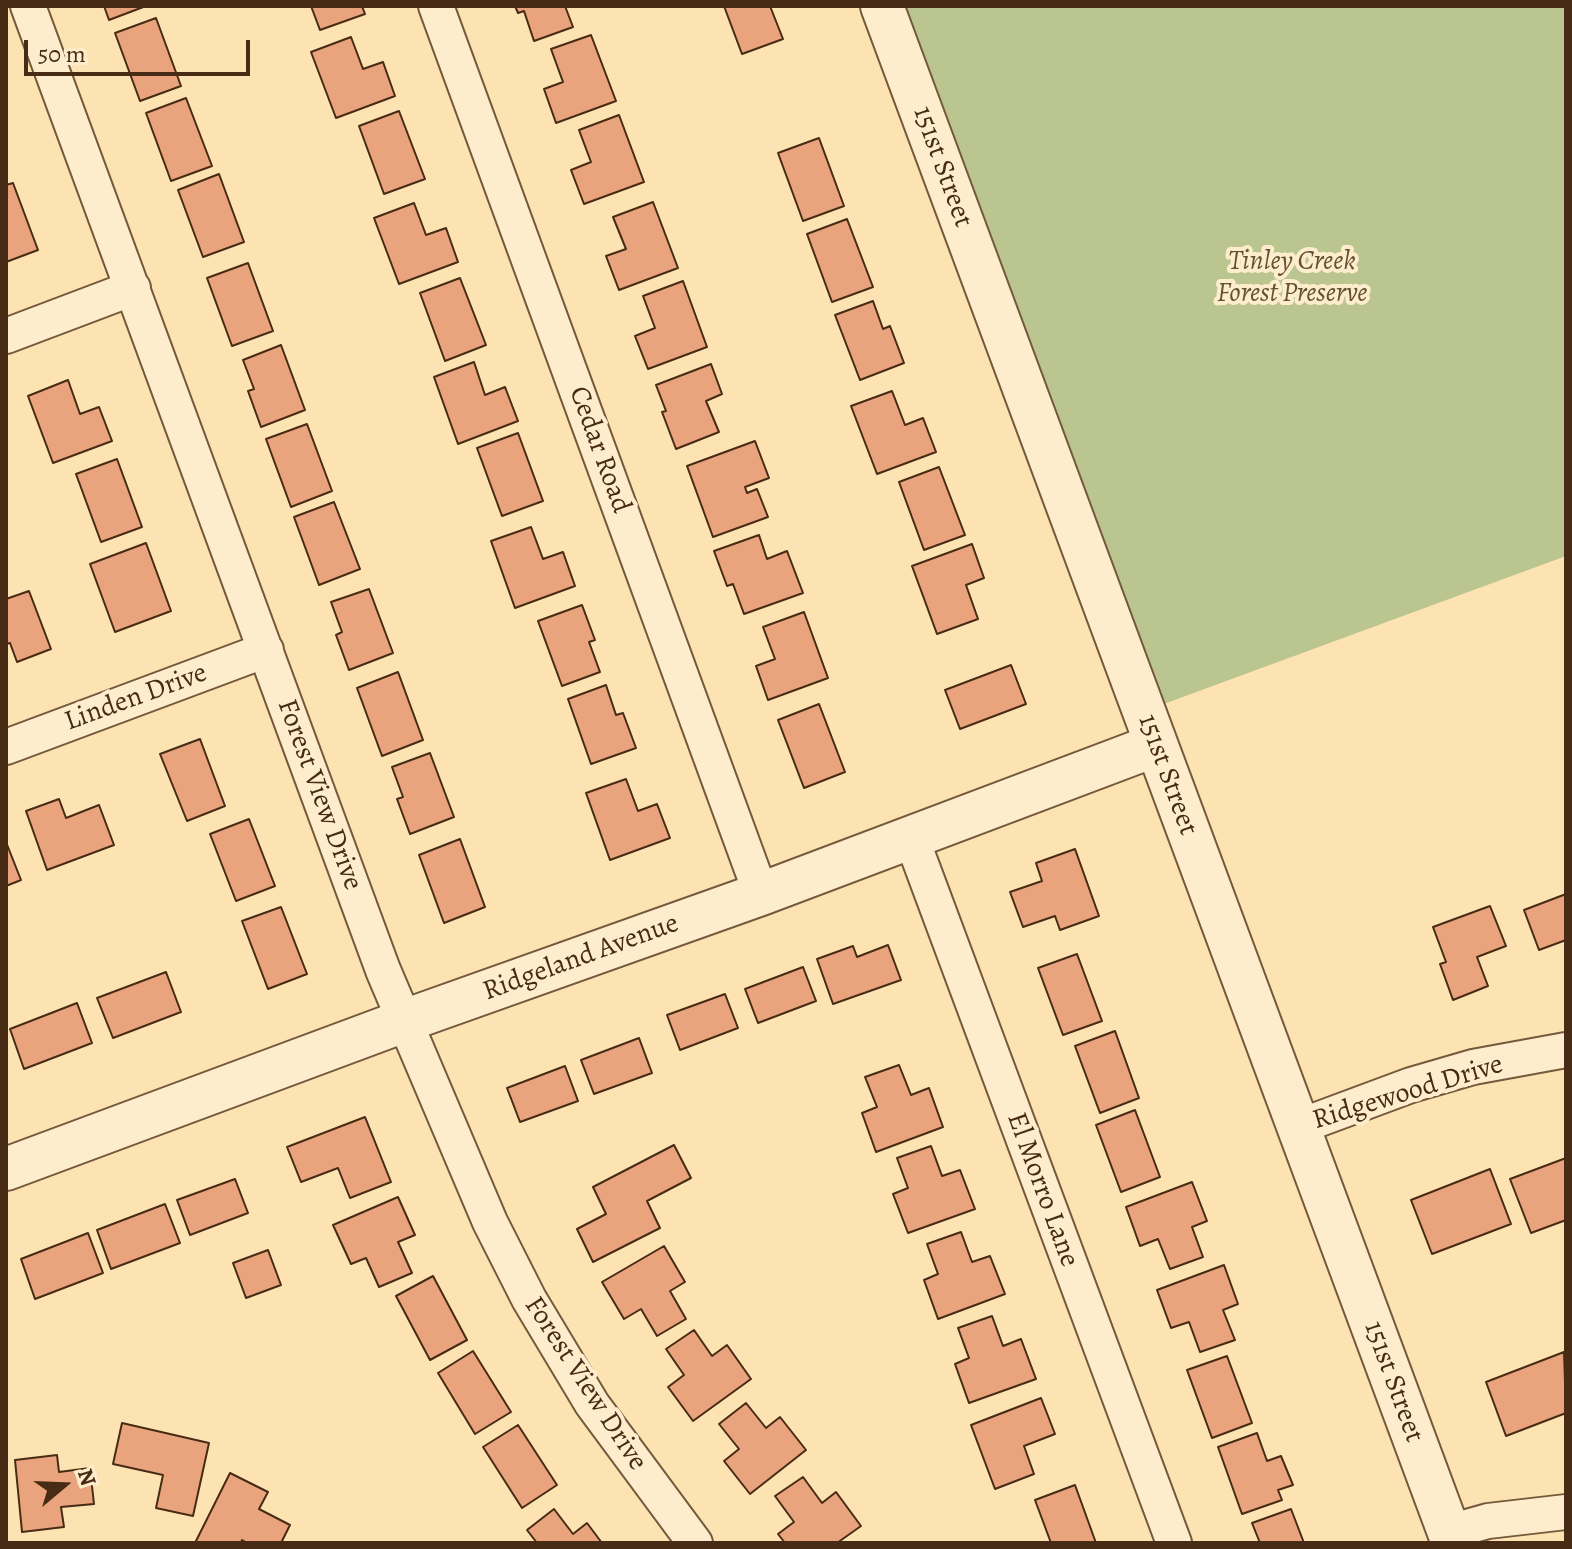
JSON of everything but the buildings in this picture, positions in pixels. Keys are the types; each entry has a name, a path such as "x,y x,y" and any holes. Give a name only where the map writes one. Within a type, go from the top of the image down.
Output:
{"street":[{"name":"Forest View Drive","path":"28,6 404,1021 484,1210 529,1299 592,1404 695,1543"},
{"name":"Cedar Road","path":"436,6 761,894"},
{"name":"151st Street","path":"882,6 1451,1537"},
{"path":"6,336 133,288"},
{"name":"Linden Drive","path":"6,747 266,650"},
{"name":"Ridgeland Avenue","path":"6,1169 404,1021 761,894 1156,745"},
{"name":"El Morro Lane","path":"911,837 1174,1543"},
{"name":"Ridgewood Drive","path":"1298,1127 1411,1085 1473,1067 1566,1050"},
{"path":"1451,1537 1488,1521 1566,1512"}],"green space":[{"name":"Tinley Creek Forest Preserve","path":"901,6 1566,6 1566,556 1161,705"}]}
